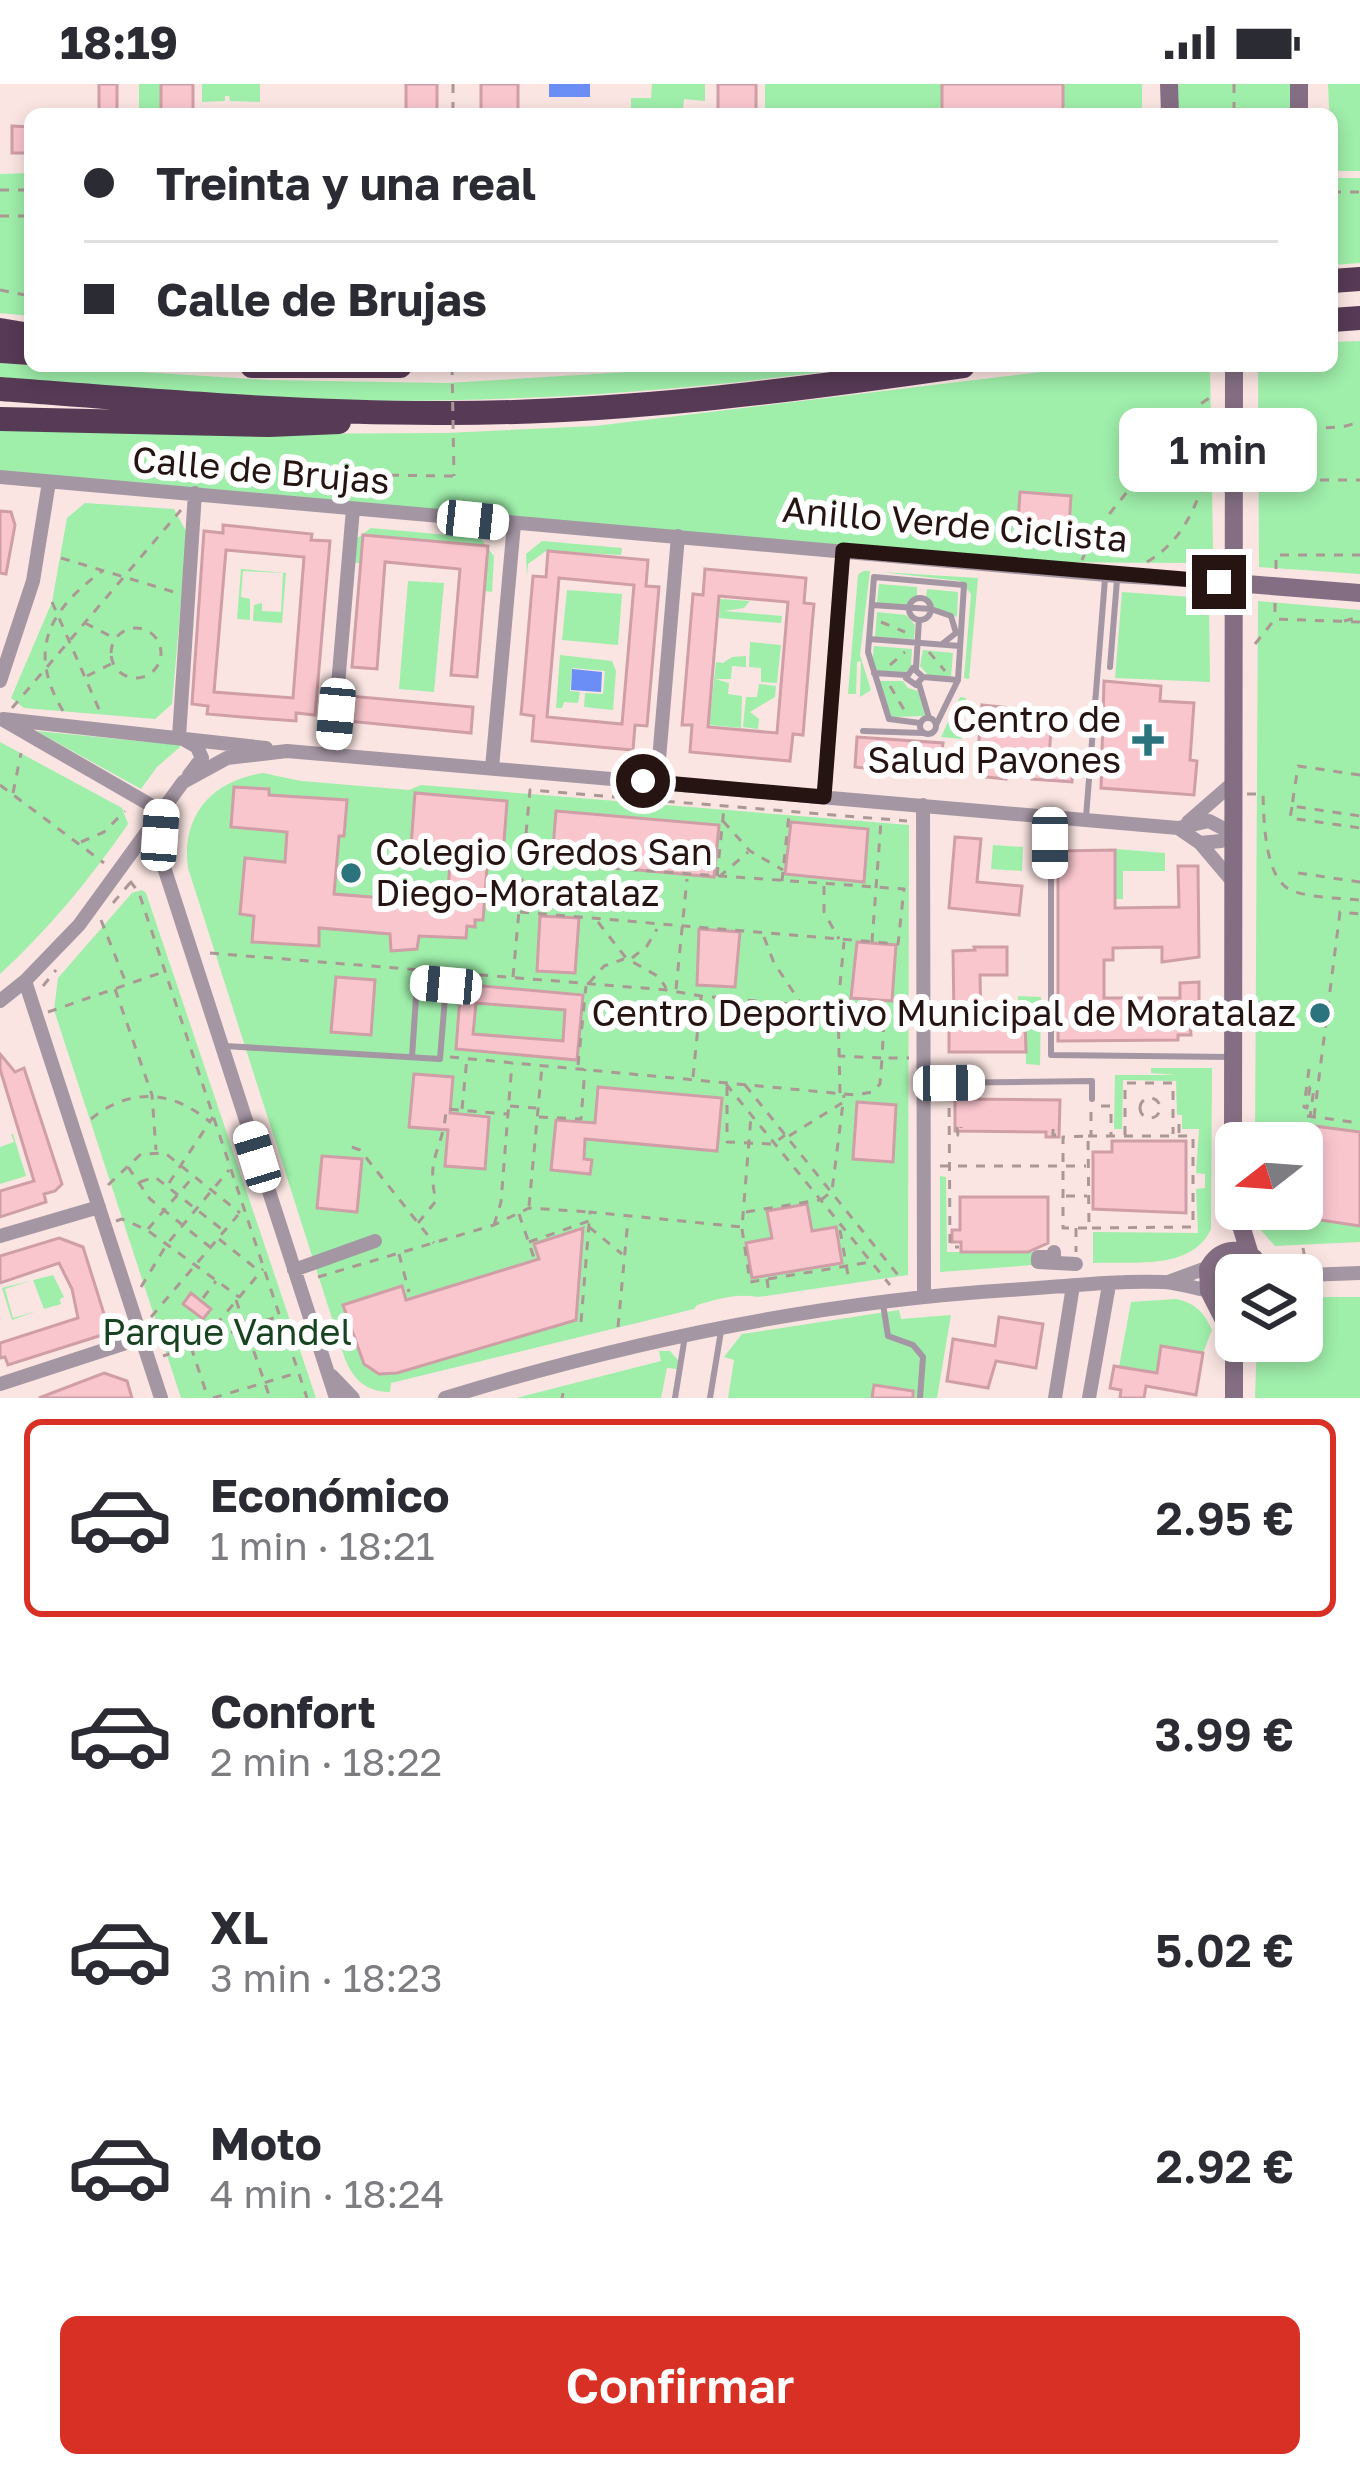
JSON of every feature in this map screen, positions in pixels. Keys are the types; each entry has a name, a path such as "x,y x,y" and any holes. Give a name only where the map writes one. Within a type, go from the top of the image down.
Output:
{"highway":[{"path":"0,389 381,411 603,407 922,372"},
{"path":"0,418 326,425 381,411"}],"street":[{"path":"1233,1122 1234,373"},
{"name":"Calle de Brujas","path":"0,477 1234,583"},
{"path":"0,681 33,581 49,482"},
{"path":"179,737 195,493"},
{"path":"332,755 353,509"},
{"path":"492,768 514,524"},
{"path":"657,783 678,536"},
{"path":"824,797 843,550"},
{"path":"1234,583 1360,593"},
{"path":"1,719 287,751 1051,818 1183,825 1209,821 1234,835"},
{"path":"1,719 161,811"},
{"path":"179,737 197,747 202,758"},
{"path":"126,875 161,811 202,758 236,744"},
{"path":"183,782 227,758 287,751"},
{"path":"1183,825 1234,788"},
{"path":"923,805 924,1295"},
{"path":"161,811 162,861 336,1398"},
{"path":"1183,825 1234,884"},
{"path":"1201,843 1221,842 1234,835"},
{"path":"0,1000 25,981 140,857 162,861"},
{"path":"25,981 161,1398"},
{"path":"0,1236 99,1207"},
{"path":"294,1270 375,1241"},
{"path":"1054,1252 1054,1257 1038,1257 1038,1262 1076,1270 1109,1285 1168,1282 1215,1296"},
{"path":"1168,1282 1215,1260 1215,1301"},
{"path":"445,1398 686,1332 888,1290 924,1295 1076,1270"},
{"path":"1054,1398 1076,1270"},
{"path":"1323,1273 1360,1274"},
{"path":"1088,1398 1109,1285"},
{"path":"0,1384 141,1338"},
{"path":"1234,1398 1235,1362"},
{"path":"327,1370 353,1398"}],"lane":[{"path":"1110,667 1111,576"},
{"path":"1085,820 1111,576"},
{"path":"862,731 934,733 958,680 964,585 874,577 868,652 889,719 920,723 929,718"},
{"path":"924,582 923,598 931,609"},
{"path":"923,598 913,601 913,617 926,618 931,609"},
{"path":"872,605 931,609 951,616 956,633 942,644"},
{"path":"920,620 916,668 929,718 936,725"},
{"path":"869,639 960,646"},
{"path":"874,673 906,675 916,668"},
{"path":"906,675 910,684 958,680"},
{"path":"920,723 923,733"},
{"path":"1051,818 1051,1055 1232,1057"},
{"path":"221,1046 440,1059 446,985 417,983 412,1057"},
{"path":"924,1083 1092,1081 1092,1099"},
{"path":"888,1290 888,1336 913,1345 923,1357 920,1398"},
{"path":"710,1398 722,1324"},
{"path":"675,1398 686,1332"}],"path":[{"path":"1,719 195,493 197,476 202,473 454,476 452,372"},
{"path":"1082,562 1093,534 1196,407 1214,394"},
{"path":"1254,431 1360,422"},
{"path":"1234,480 1360,480"},
{"name":"Anillo Verde Ciclista","path":"1140,566 1174,542 1203,484 1234,480"},
{"path":"1276,586 1276,555 1360,555"},
{"path":"61,558 188,596"},
{"path":"64,712 51,691 46,667 49,629 57,613 102,571"},
{"path":"52,602 101,715"},
{"path":"1255,644 1275,619 1360,620"},
{"path":"870,621 903,630 904,654 891,664 889,674 890,687 906,710 904,721"},
{"path":"84,622 116,638"},
{"path":"129,628 146,629 158,640 161,656 154,670 140,678 124,675 113,663 116,638 129,628"},
{"path":"161,656 174,661"},
{"path":"86,677 113,663"},
{"path":"14,794 21,753"},
{"path":"1360,775 1298,766 1290,818 1360,828"},
{"path":"0,785 126,875 139,893 307,1398"},
{"path":"1234,788 1263,794 1264,820 1279,881 1291,891 1360,901"},
{"path":"512,979 530,790 911,821"},
{"path":"1292,806 1360,816"},
{"path":"717,878 724,807"},
{"path":"79,842 104,832 125,812"},
{"path":"782,883 789,814"},
{"path":"872,942 881,820"},
{"path":"722,821 750,850 783,870"},
{"path":"717,878 750,850"},
{"path":"520,912 898,944 904,889 524,862"},
{"path":"1298,873 1360,882"},
{"path":"126,875 100,918 126,985"},
{"path":"676,991 687,876"},
{"path":"745,1213 819,1201 832,1191 844,1102 838,1006 842,940 824,912 824,885"},
{"path":"1310,1117 1340,912 1360,914"},
{"path":"597,921 628,958 659,977 667,990"},
{"path":"578,1067 588,985 604,966 647,946 658,926"},
{"path":"764,935 774,963 801,1004"},
{"path":"210,953 838,1006 879,1012 884,1019 880,1084 872,1093 450,1057"},
{"path":"56,971 40,988 48,1012 165,971"},
{"path":"115,988 152,1095 156,1151"},
{"path":"693,1078 700,996"},
{"path":"839,1057 910,1058"},
{"path":"461,1110 466,1058"},
{"path":"494,1226 501,1202 512,1061"},
{"path":"529,1208 542,1064"},
{"path":"538,1117 581,1119 586,1068"},
{"path":"1309,1069 1304,1107 1310,1087 1314,1088 1310,1117"},
{"path":"725,1083 871,1262 888,1290 900,1277 743,1084"},
{"path":"725,1083 727,1142 773,1144 844,1102"},
{"path":"949,1083 950,1247 959,1247"},
{"path":"1125,1136 1125,1083 1149,1083 1173,1083 1176,1136"},
{"path":"1149,1083 1150,1099"},
{"path":"91,1119 109,1104 140,1094 183,1104 212,1120"},
{"path":"1141,1099 1150,1099 1160,1099 1160,1117 1141,1117 1141,1099"},
{"path":"508,1106 538,1108"},
{"path":"1088,1228 1090,1106 1111,1106 1111,1136"},
{"path":"1125,1108 1141,1108"},
{"path":"1160,1108 1173,1108"},
{"path":"418,1223 436,1201 431,1160 445,1132 446,1109 507,1114"},
{"path":"751,1116 742,1227 750,1282 871,1262"},
{"path":"1150,1117 1150,1136"},
{"path":"1176,1136 1179,1117"},
{"path":"1310,1117 1360,1123"},
{"path":"167,1184 212,1120"},
{"path":"1063,1136 1150,1136 1193,1136 1193,1227 1063,1228 1063,1136"},
{"path":"352,1148 360,1150 435,1244"},
{"path":"105,1186 141,1154 156,1151 242,1211"},
{"path":"127,1165 150,1199 211,1247"},
{"path":"940,1166 1088,1166"},
{"path":"133,1273 139,1291 167,1244 230,1168"},
{"path":"147,1230 194,1176"},
{"path":"139,1183 155,1178 167,1184 224,1231"},
{"path":"1063,1196 1088,1196"},
{"path":"316,1277 494,1226 529,1208 742,1227"},
{"path":"143,1305 148,1319 242,1211"},
{"path":"581,1322 590,1212"},
{"path":"518,1213 534,1258"},
{"path":"839,1224 849,1215"},
{"path":"618,1327 628,1217"},
{"path":"116,1221 147,1230 238,1299 270,1398"},
{"path":"529,1242 589,1224"},
{"path":"589,1224 624,1255"},
{"path":"839,1224 849,1281"},
{"path":"1076,1228 1076,1270"},
{"path":"218,1238 262,1270"},
{"path":"1303,1248 1303,1254"},
{"path":"399,1254 409,1292"},
{"path":"202,1341 262,1270"},
{"path":"767,1279 769,1295"},
{"path":"203,1298 216,1280"},
{"path":"160,1357 280,1316"},
{"path":"190,1345 211,1398 298,1372"}],"green space":[{"path":"139,84 161,84 161,108 139,108"},
{"path":"202,84 260,84 260,102 230,101 225,96 225,101 202,102"},
{"path":"652,84 705,84 705,101 684,99 683,108 631,108 631,98 651,98"},
{"path":"765,84 1142,84 1142,108 765,108"},
{"path":"1178,84 1290,84 1290,108 1178,108"},
{"path":"1328,84 1360,84 1360,171 1338,171 1338,108 1329,108"},
{"path":"24,173 24,315 0,313 0,174"},
{"path":"1338,178 1360,178 1360,263 1338,265"},
{"path":"1360,341 1360,574 1259,567 1258,372 1338,372 1338,342"},
{"path":"0,363 24,365 24,372 447,383 627,372 820,372 577,395 430,401 212,396 0,379"},
{"path":"1041,372 1210,372 1213,549 1207,560 1190,563 1027,562 0,473 0,428 256,434 595,426"},
{"path":"85,503 174,509 187,533 172,704 155,719 24,708 11,698 52,602 67,518"},
{"path":"371,528 480,538 494,556 492,592 485,591 487,559 475,545 374,536 362,548 360,563 352,563 352,542"},
{"path":"542,541 622,548 621,555 546,551 528,564 527,576 526,554"},
{"path":"241,569 286,573 282,623 253,621 254,605 262,603 262,611 281,612 283,573 243,571 241,597 250,599 250,620 237,619"},
{"path":"870,571 860,655 871,690 860,697 861,661 857,662 856,694 848,694 858,575"},
{"path":"881,572 978,578 969,679 964,678 971,594 960,581"},
{"path":"408,581 444,583 434,692 399,689"},
{"path":"879,584 917,587 917,597 907,606 877,603"},
{"path":"927,589 958,592 957,617 935,608 926,598"},
{"path":"567,590 622,594 618,645 562,640"},
{"path":"1122,592 1205,598 1209,604 1210,682 1115,678"},
{"path":"720,599 750,601 744,608 724,611 782,616 781,623 719,618"},
{"name":"Centro Deportivo Municipal de Moratalaz","path":"1258,601 1360,610 1360,1242 1275,1246 1261,1230 1323,1230 1323,1122 1255,1122"},
{"path":"877,612 906,615 915,625 914,639 875,637"},
{"path":"750,642 781,645 777,683 761,682 761,668 749,667"},
{"path":"874,646 912,649 911,666 906,672 871,671"},
{"path":"923,650 953,653 951,677 928,675 920,666"},
{"path":"560,655 612,661 616,671 613,710 584,707 585,693 603,694 605,671 572,668 570,691 580,692 578,703 564,702 556,708"},
{"path":"746,656 746,667 732,666 731,679 715,679 729,683 728,694 742,696 741,728 709,725 716,662"},
{"path":"879,681 903,681 918,691 925,716 891,717"},
{"path":"759,684 776,686 775,697 750,712 759,719 758,729 743,727 746,697 757,697"},
{"path":"960,697 966,698 962,739 941,737"},
{"path":"36,731 180,745 180,747 141,789"},
{"path":"0,742 122,808 128,824 68,903 0,974"},
{"path":"263,773 409,790 421,785 909,825 908,1275 720,1299 391,1383 390,1392 362,1383 345,1359 188,868 190,832 204,804 229,784"},
{"path":"993,845 1023,847 1022,871 991,869"},
{"path":"1116,849 1165,853 1165,871 1123,871 1123,899 1116,899"},
{"name":"Parque Vandel","path":"142,890 316,1398 181,1398 54,1010 58,978 132,893"},
{"path":"1018,996 1041,997 1040,1065 1026,1064 1025,1023 1018,1022"},
{"path":"1151,1068 1212,1068 1211,1229 1190,1252 1176,1258 1093,1263 1093,1232 1198,1233 1196,1189 1205,1188 1205,1174 1196,1173 1199,1129 1182,1129 1176,1081 1123,1080 1122,1129 1114,1129 1115,1075 1177,1075 1151,1073"},
{"path":"13,1134 26,1176 0,1184 0,1147 14,1142"},
{"path":"940,1176 946,1177 947,1252 1059,1252 1060,1263 940,1272"},
{"path":"53,1275 64,1297 61,1304 44,1309 33,1280"},
{"path":"32,1280 5,1289 13,1318 37,1311 12,1320 2,1288"},
{"path":"1323,1297 1360,1297 1360,1398 1255,1398 1256,1362 1323,1362"},
{"path":"1176,1299 1194,1306 1212,1330 1203,1353 1161,1347 1163,1374 1119,1367 1131,1302"},
{"path":"899,1310 901,1319 951,1315 937,1398 728,1398 734,1360 724,1357 742,1334"},
{"path":"659,1351 670,1351 678,1360 677,1369 667,1368 661,1398 516,1398 661,1361"}],"water":[{"path":"549,84 590,84 590,97 549,97"},
{"path":"572,669 602,672 601,692 571,690"}],"building":[{"path":"99,84 117,84 117,108 99,108"},
{"path":"161,84 193,84 193,108 161,108"},
{"path":"406,84 437,84 437,108 406,108"},
{"path":"481,84 518,84 518,108 481,108"},
{"path":"718,84 756,84 756,108 718,108"},
{"path":"942,84 1063,84 1063,108 942,108"},
{"path":"12,126 24,127 24,153 12,153"},
{"path":"1020,492 1071,496 1068,543 1017,539"},
{"path":"0,511 11,512 15,525 6,574 0,573"},
{"path":"223,525 312,534 311,540 330,541 315,715 296,713 296,721 207,714 208,706 192,704 204,531 223,533","holes":["226,550 304,557 293,698 214,692"]},
{"path":"363,535 488,546 477,677 451,675 460,569 385,562 377,669 352,667"},
{"path":"548,551 648,560 646,586 659,587 647,726 635,725 633,750 532,741 534,716 521,714 533,576 546,577","holes":["559,578 634,585 622,724 547,717"]},
{"path":"705,569 806,578 804,603 814,604 803,735 793,734 790,761 690,752 692,725 682,725 693,594 703,595","holes":["719,596 788,602 777,733 708,727"]},
{"name":"Centro de Salud Pavones","path":"1104,681 1161,686 1160,701 1194,703 1190,760 1197,761 1194,795 1101,788"},
{"path":"349,696 473,707 471,733 347,721"},
{"path":"982,705 1052,716 1049,758 1073,760 1072,782 1032,779 1033,770 1007,768 1006,779 976,776"},
{"path":"857,737 943,743 942,751 957,752 956,770 855,767"},
{"path":"234,787 269,789 269,795 347,800 334,894 447,903 451,850 411,847 415,793 507,801 503,855 488,853 483,920 475,920 475,927 467,926 466,938 419,936 417,949 391,951 390,934 319,928 319,946 252,942 254,916 240,914 245,858 285,862 287,832 231,827"},
{"path":"556,811 719,825 714,877 552,862"},
{"path":"791,822 868,829 864,882 785,874"},
{"path":"955,837 981,839 977,882 1022,886 1019,915 949,908"},
{"path":"1115,850 1115,908 1179,907 1178,866 1198,866 1199,957 1162,962 1162,947 1113,948 1113,960 1104,960 1104,998 1180,998 1180,983 1199,982 1199,1020 1190,1020 1191,1035 1178,1035 1178,1040 1058,1041 1058,851"},
{"path":"540,916 579,918 575,973 537,971"},
{"path":"699,929 740,932 735,987 697,985"},
{"path":"857,942 896,945 892,1001 851,998"},
{"path":"1007,947 1007,975 980,975 981,1022 1025,1022 1026,1052 949,1052 953,951"},
{"path":"336,977 375,980 371,1035 331,1032"},
{"path":"461,984 583,995 577,1060 456,1049","holes":["476,1003 565,1010 563,1041 473,1034"]},
{"path":"0,1054 15,1072 24,1068 62,1184 44,1194 46,1202 0,1217 0,1191 34,1181 0,1069"},
{"path":"414,1074 453,1077 450,1113 489,1117 485,1169 445,1166 448,1130 409,1127"},
{"path":"598,1087 722,1098 717,1151 585,1139 584,1159 592,1160 590,1174 551,1170 556,1120 595,1123"},
{"path":"955,1099 1060,1100 1059,1137 1046,1137 1046,1132 955,1131"},
{"path":"857,1102 896,1105 893,1162 853,1159"},
{"path":"1323,1127 1360,1132 1360,1226 1323,1220"},
{"path":"1112,1141 1186,1141 1186,1213 1093,1209 1093,1152 1112,1152"},
{"path":"322,1156 362,1159 357,1212 317,1208"},
{"path":"960,1197 1048,1197 1048,1243 1028,1252 961,1252 961,1242 952,1242 952,1230 960,1230"},
{"path":"807,1204 812,1231 836,1227 842,1263 752,1278 746,1243 772,1238 767,1211"},
{"path":"583,1228 576,1320 397,1373 379,1374 364,1364 343,1305 402,1286 406,1300 539,1259 534,1244"},
{"path":"59,1238 83,1247 105,1317 102,1335 8,1365 5,1357 0,1358 0,1343 78,1318 72,1289 59,1263 0,1283 0,1256"},
{"path":"191,1293 211,1309 203,1319 183,1304"},
{"path":"999,1317 1043,1324 1036,1368 996,1361 988,1388 947,1381 953,1339 995,1346"},
{"path":"1161,1346 1203,1353 1196,1395 1146,1386 1144,1398 1120,1398 1121,1390 1110,1388 1114,1366 1157,1373"},
{"path":"104,1373 127,1381 132,1398 39,1398"},
{"path":"874,1385 913,1391 913,1398 872,1398"}],"place":[{"name":"Centro de Salud Pavones","path":"1148,740"},
{"name":"Colegio Gredos San Diego-Moratalaz","path":"351,873"},
{"name":"Centro Deportivo Municipal de Moratalaz","path":"1320,1013"}],"route":[{"path":"643,781 824,797 843,550 1219,582"}]}
